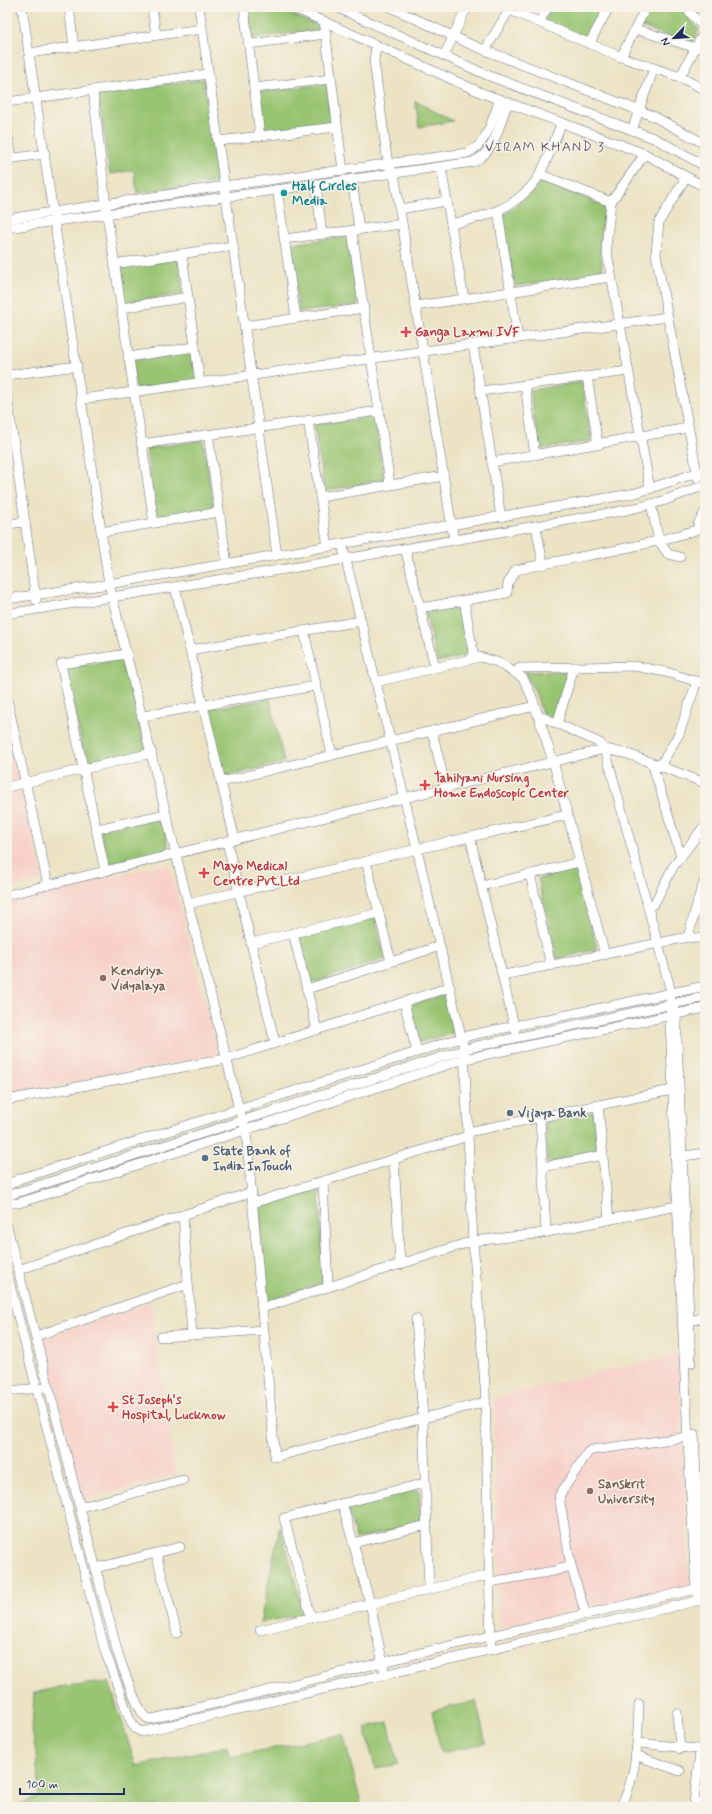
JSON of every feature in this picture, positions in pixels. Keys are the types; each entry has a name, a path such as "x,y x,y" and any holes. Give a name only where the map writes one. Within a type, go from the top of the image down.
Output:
{"street":[{"path":"22,7 109,584 128,654 226,1059 246,1130 275,1456 485,1402"},
{"path":"69,7 74,46"},
{"path":"152,7 156,35"},
{"path":"199,7 277,555"},
{"path":"244,7 260,136"},
{"path":"292,7 504,101 645,154 705,187"},
{"path":"336,7 487,75 656,139 705,166"},
{"path":"390,7 452,36 640,110 705,144"},
{"path":"444,56 452,36 467,7"},
{"path":"539,22 548,7"},
{"path":"589,44 609,7"},
{"path":"621,57 646,7"},
{"path":"680,77 705,29 685,7"},
{"path":"486,50 510,8 589,44 621,57 680,77 705,90"},
{"path":"324,21 343,171"},
{"path":"29,53 202,29"},
{"path":"635,29 696,48"},
{"path":"249,44 326,34"},
{"path":"376,44 374,61 388,165 394,174 454,540"},
{"path":"632,130 654,68"},
{"path":"7,102 208,74"},
{"path":"254,88 331,79"},
{"path":"93,90 114,264 154,523"},
{"path":"7,228 107,204 224,186 452,156 476,150 483,143 504,101"},
{"path":"7,219 107,214 473,162 482,158 492,145 504,101"},
{"path":"451,224 484,217 498,212 526,191 539,174 562,122"},
{"path":"218,141 337,128"},
{"path":"7,130 9,159 44,154"},
{"path":"645,154 611,202 606,247 639,438 650,489"},
{"path":"441,167 464,298"},
{"path":"539,174 611,202"},
{"path":"7,614 175,588 627,510 651,504 702,486 701,472 688,428 656,254 659,222 686,177"},
{"path":"352,179 355,230 364,308 390,484"},
{"path":"316,184 322,234"},
{"path":"277,189 296,318"},
{"path":"400,209 447,201"},
{"path":"498,212 518,338"},
{"path":"284,239 402,224"},
{"path":"114,264 233,246"},
{"path":"182,254 200,383"},
{"path":"416,306 611,276"},
{"path":"121,308 188,298"},
{"path":"244,326 364,308"},
{"path":"82,400 668,317"},
{"path":"473,345 502,517"},
{"path":"128,356 195,347"},
{"path":"7,375 77,366"},
{"path":"481,391 628,371"},
{"path":"587,376 598,445"},
{"path":"524,385 534,455"},
{"path":"7,395 37,609"},
{"path":"141,444 379,411"},
{"path":"308,420 328,547"},
{"path":"492,462 639,438 688,428"},
{"path":"208,434 227,564"},
{"path":"7,599 109,584 502,517 650,489 701,472"},
{"path":"320,497 444,476"},
{"path":"651,504 659,541 668,554 680,557"},
{"path":"101,532 219,512"},
{"path":"420,608 507,593 508,583 516,570 659,541 697,527 705,512"},
{"path":"7,524 25,522"},
{"path":"536,526 543,564"},
{"path":"342,544 405,798 464,1049 473,1241 485,1402 491,1649"},
{"path":"405,548 435,667"},
{"path":"175,588 221,782 239,892 275,1043"},
{"path":"464,600 474,658"},
{"path":"190,650 361,621"},
{"path":"304,631 332,755"},
{"path":"105,871 61,664 128,654"},
{"path":"376,682 480,657 497,662 523,678 535,706 553,762 604,955"},
{"path":"514,672 520,668 634,666 666,672 701,683 679,734 656,764"},
{"path":"558,724 574,667"},
{"path":"143,716 316,686"},
{"path":"7,699 48,885"},
{"path":"221,782 535,706"},
{"path":"538,715 600,742 605,749 648,906 670,994 673,1015 686,1323 688,1437 699,1524"},
{"path":"432,730 446,788"},
{"path":"7,895 605,749 628,754 705,783"},
{"path":"7,787 152,753"},
{"path":"656,764 681,857"},
{"path":"97,829 166,814"},
{"path":"188,904 567,815"},
{"path":"648,906 654,904 673,867 705,825"},
{"path":"470,837 503,975 516,1037"},
{"path":"366,861 391,962"},
{"path":"482,886 580,862"},
{"path":"530,874 551,966"},
{"path":"688,937 700,893 705,881"},
{"path":"251,943 379,913"},
{"path":"293,933 317,1030"},
{"path":"503,975 688,937 705,939"},
{"path":"307,989 440,946"},
{"path":"8,1196 19,1179 462,1038 705,986"},
{"path":"7,1100 226,1059 450,987"},
{"path":"8,1196 464,1049 705,997"},
{"path":"404,1002 417,1052"},
{"path":"8,1196 19,1203 465,1059 705,1008"},
{"path":"7,1274 105,1651 130,1720 136,1729 142,1732 703,1600 701,1588 699,1524 686,1323 677,1206 678,1156 672,1090 673,1015"},
{"path":"253,1203 468,1134 540,1117 672,1090"},
{"path":"598,1105 609,1220"},
{"path":"540,1117 546,1232"},
{"path":"678,1156 705,1154"},
{"path":"543,1168 603,1156"},
{"path":"394,1159 400,1265"},
{"path":"323,1181 328,1287"},
{"path":"18,1270 252,1192"},
{"path":"262,1308 473,1241 546,1232 677,1206"},
{"path":"183,1215 192,1335"},
{"path":"7,1227 117,1650 142,1712 150,1719 491,1636 701,1588"},
{"path":"36,1336 188,1284"},
{"path":"686,1323 705,1317"},
{"path":"416,1319 423,1419 429,1588"},
{"path":"160,1337 264,1330"},
{"path":"7,1391 49,1387"},
{"path":"586,1615 571,1566 559,1496 588,1452 592,1450 688,1437"},
{"path":"81,1507 183,1480"},
{"path":"311,1617 284,1518 425,1483"},
{"path":"342,1503 370,1603 386,1674"},
{"path":"353,1543 427,1525"},
{"path":"96,1568 180,1547"},
{"path":"156,1553 177,1633"},
{"path":"260,1630 429,1588 554,1571 571,1566"},
{"path":"620,1807 626,1796 638,1743 639,1704"},
{"path":"677,1713 680,1749"},
{"path":"638,1743 680,1749 697,1749 700,1751 694,1803 705,1805"},
{"path":"635,1755 680,1771"}],"shaded area":[{"path":"7,727 43,880 7,888"},
{"name":"Kendriya Vidyalaya","path":"169,863 218,1054 7,1095 7,902"},
{"name":"St Joseph's Hospital, Lucknow","path":"150,1302 176,1475 84,1500 43,1339"},
{"name":"Sanskrit University","path":"678,1354 689,1585 500,1628 493,1398"}],"green space":[{"path":"248,7 273,7 319,26 319,30 252,38"},
{"path":"553,7 603,7 587,39 544,21"},
{"path":"650,7 679,7 699,30 691,44 640,26"},
{"path":"204,79 219,182 137,193 134,170 110,174 98,94"},
{"path":"326,84 331,122 264,131 259,92"},
{"path":"415,101 453,121 419,127"},
{"path":"541,181 605,206 601,240 603,273 515,286 502,217 533,192"},
{"path":"349,236 358,305 299,312 291,244"},
{"path":"178,259 183,294 123,303 118,268"},
{"path":"192,352 196,381 136,389 132,360"},
{"path":"582,382 591,441 539,449 530,390"},
{"path":"375,417 384,480 324,491 314,424"},
{"path":"203,440 214,509 156,518 146,449"},
{"path":"462,604 470,655 437,662 425,610"},
{"path":"123,659 146,751 86,765 66,668"},
{"path":"570,671 556,720 542,713 536,694 525,672"},
{"path":"270,699 284,762 223,777 208,709"},
{"path":"161,816 169,850 108,864 100,830"},
{"path":"578,869 597,949 557,959 538,879"},
{"path":"375,918 385,959 308,984 296,937"},
{"path":"444,995 454,1033 419,1042 409,1005"},
{"path":"594,1112 597,1152 547,1163 545,1122"},
{"path":"319,1188 323,1283 267,1301 259,1205"},
{"path":"419,1489 420,1523 356,1539 347,1506"},
{"path":"280,1526 304,1614 260,1623"},
{"path":"109,1682 136,1766 227,1746 229,1757 343,1734 362,1807 12,1807 39,1797 36,1753 32,1730 34,1693 65,1686"},
{"path":"476,1701 486,1743 441,1753 432,1711"},
{"path":"388,1722 398,1764 375,1769 365,1727"}],"place":[{"name":"Half Circles Media","path":"284,193"},
{"name":"Ganga Laxmi IVF","path":"406,332"},
{"name":"Tahilyani Nursing Home Endoscopic Center","path":"425,785"},
{"name":"Mayo Medical Centre Pvt.Ltd","path":"204,873"},
{"name":"Kendriya Vidyalaya","path":"103,978"},
{"name":"Vijaya Bank","path":"510,1113"},
{"name":"State Bank of India InTouch","path":"205,1158"},
{"name":"St Joseph's Hospital, Lucknow","path":"113,1407"},
{"name":"Sanskrit University","path":"590,1491"}],"district":[{"name":"VIRAM KHAND 3","path":"545,147"}]}
